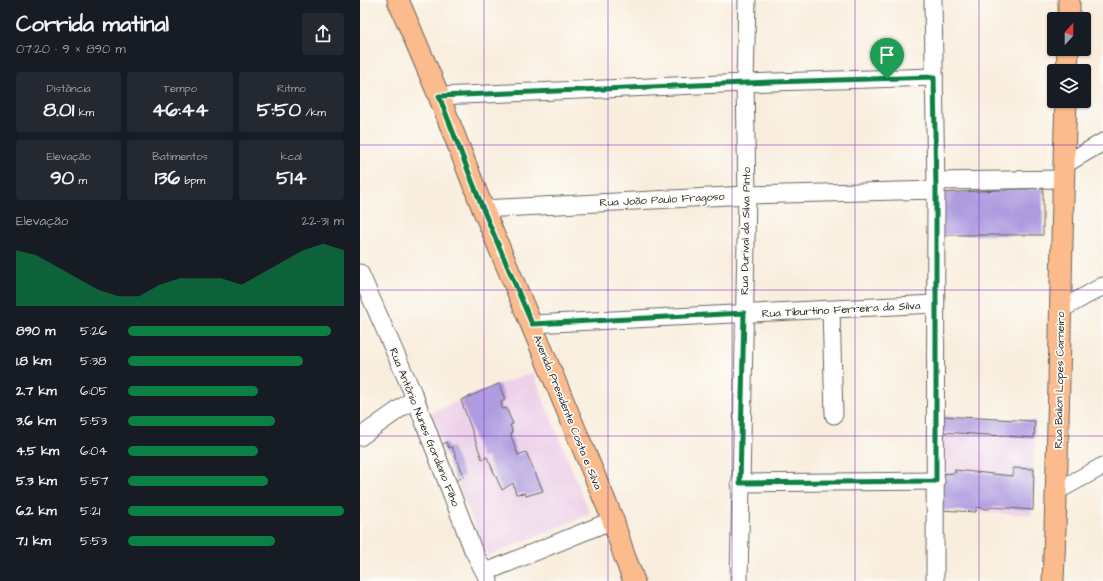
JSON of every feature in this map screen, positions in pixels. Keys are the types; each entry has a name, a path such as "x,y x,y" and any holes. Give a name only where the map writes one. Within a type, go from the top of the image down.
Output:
{"main road":[{"name":"Avenida Presidente Costa e Silva","path":"398,0 439,96 483,209 613,520 634,581"},
{"path":"1069,0 1069,12"},
{"name":"Rua Bailon Lopes Carneiro","path":"1053,581 1057,491 1063,172 1066,108"}],"street":[{"name":"Rua Durival da Silva Pinto","path":"739,581 747,195 745,83 747,0"},
{"path":"933,0 936,186 935,581"},
{"path":"439,96 745,83 934,77"},
{"path":"1063,172 1103,142"},
{"name":"Rua João Paulo Fragoso","path":"483,209 936,186 1063,172"},
{"name":"Rua Antônio Nunes Gordiano Filho","path":"360,273 415,398 473,550 487,576"},
{"path":"1060,310 1103,286"},
{"name":"Rua Tiburtino Ferreira da Silva","path":"532,324 935,304"},
{"path":"831,310 834,415"},
{"path":"360,437 415,398"},
{"path":"1057,491 1103,466"},
{"path":"740,483 936,481"},
{"path":"487,576 613,520"}],"shaded area":[{"path":"533,373 590,514 488,556 456,481 431,413 499,384"},
{"path":"941,416 1035,421 1032,515 940,510"}],"building":[{"path":"1043,188 1043,235 939,235 938,193"},
{"path":"499,384 505,400 501,402 502,409 506,408 513,424 510,425 512,430 511,436 518,455 526,452 543,491 526,496 525,493 516,494 513,483 502,490 487,457 482,459 461,400"},
{"path":"941,416 1035,421 1034,438 941,432"},
{"path":"446,442 449,448 452,447 464,476 456,481 442,445"},
{"path":"1013,468 1034,469 1033,510 992,507 988,509 976,507 976,512 940,510 941,474 955,473 955,470 1013,476"}],"route":[{"path":"934,77 936,190 936,481 740,483 744,313 532,324 483,209 439,96 745,83 887,79 934,77"}]}
